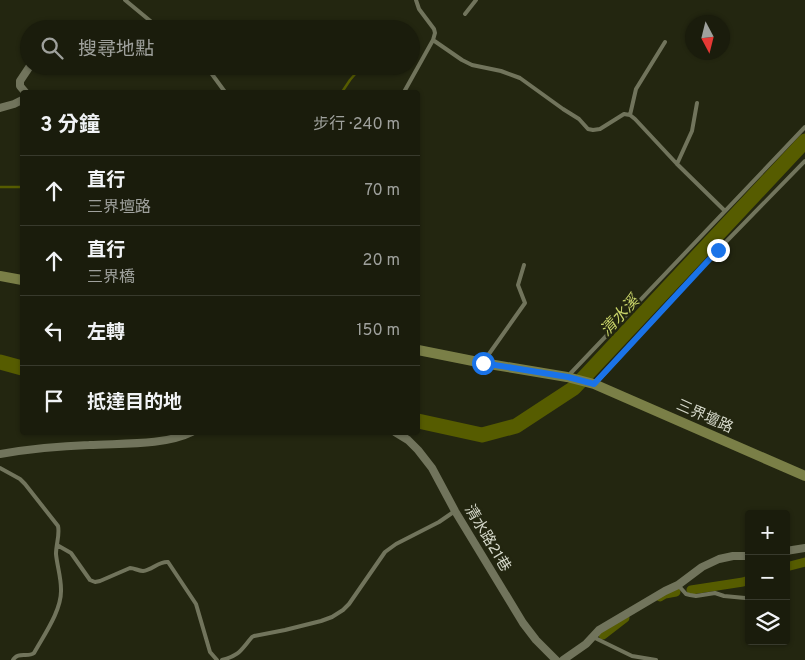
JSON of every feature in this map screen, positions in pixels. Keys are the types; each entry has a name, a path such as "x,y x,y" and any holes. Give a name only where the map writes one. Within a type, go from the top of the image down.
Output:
{"street":[{"path":"23,90 20,86 20,81 24,75"},
{"path":"0,108 20,101"},
{"path":"0,276 20,280"},
{"path":"420,350 568,377"},
{"name":"三界壇路","path":"568,377 594,384 805,476"},
{"path":"0,454 19,450 78,445 142,443 184,435"},
{"name":"清水路21巷","path":"400,435 418,450 432,468 522,623 556,660"},
{"path":"790,550 805,548"},
{"path":"563,660 586,644 599,630 678,585 702,566 719,559 745,556"}],"lane":[{"path":"126,0 149,20"},
{"path":"416,0 419,9 435,33 420,63"},
{"path":"465,14 476,0"},
{"path":"433,40 467,63 501,71 520,78 563,110 579,119 588,129 600,129 624,114 630,115 725,211"},
{"path":"630,115 636,89 664,42"},
{"path":"213,75 224,90"},
{"path":"405,90 413,75"},
{"path":"677,164 692,131 698,103"},
{"path":"568,377 805,126"},
{"path":"594,384 718,250 805,160"},
{"path":"483,363 526,303 518,285 524,265"},
{"path":"0,468 20,479 25,484 58,526 59,531 56,552 61,590 54,617 34,653 31,655 18,655 13,660"},
{"path":"222,660 239,653 254,636 321,621 338,614 349,604 385,552 456,511"},
{"path":"57,545 71,553 90,580 95,582 130,568 144,571 164,561 168,562 196,604 210,652 217,660"},
{"path":"678,585 686,594 690,595 714,593 745,598"},
{"path":"593,637 632,656 656,660"}],"waterway":[{"path":"343,90 354,75"},
{"name":"清水溪","path":"420,421 482,435 516,426 574,388 805,141"},
{"path":"0,187 20,187"},
{"name":"清水溪","path":"0,362 20,367"},
{"path":"790,566 805,562"},
{"path":"691,590 745,581"},
{"path":"660,597 676,592"},
{"path":"603,635 625,618"}],"route":[{"path":"483,363 568,377 594,384 718,250"}]}
